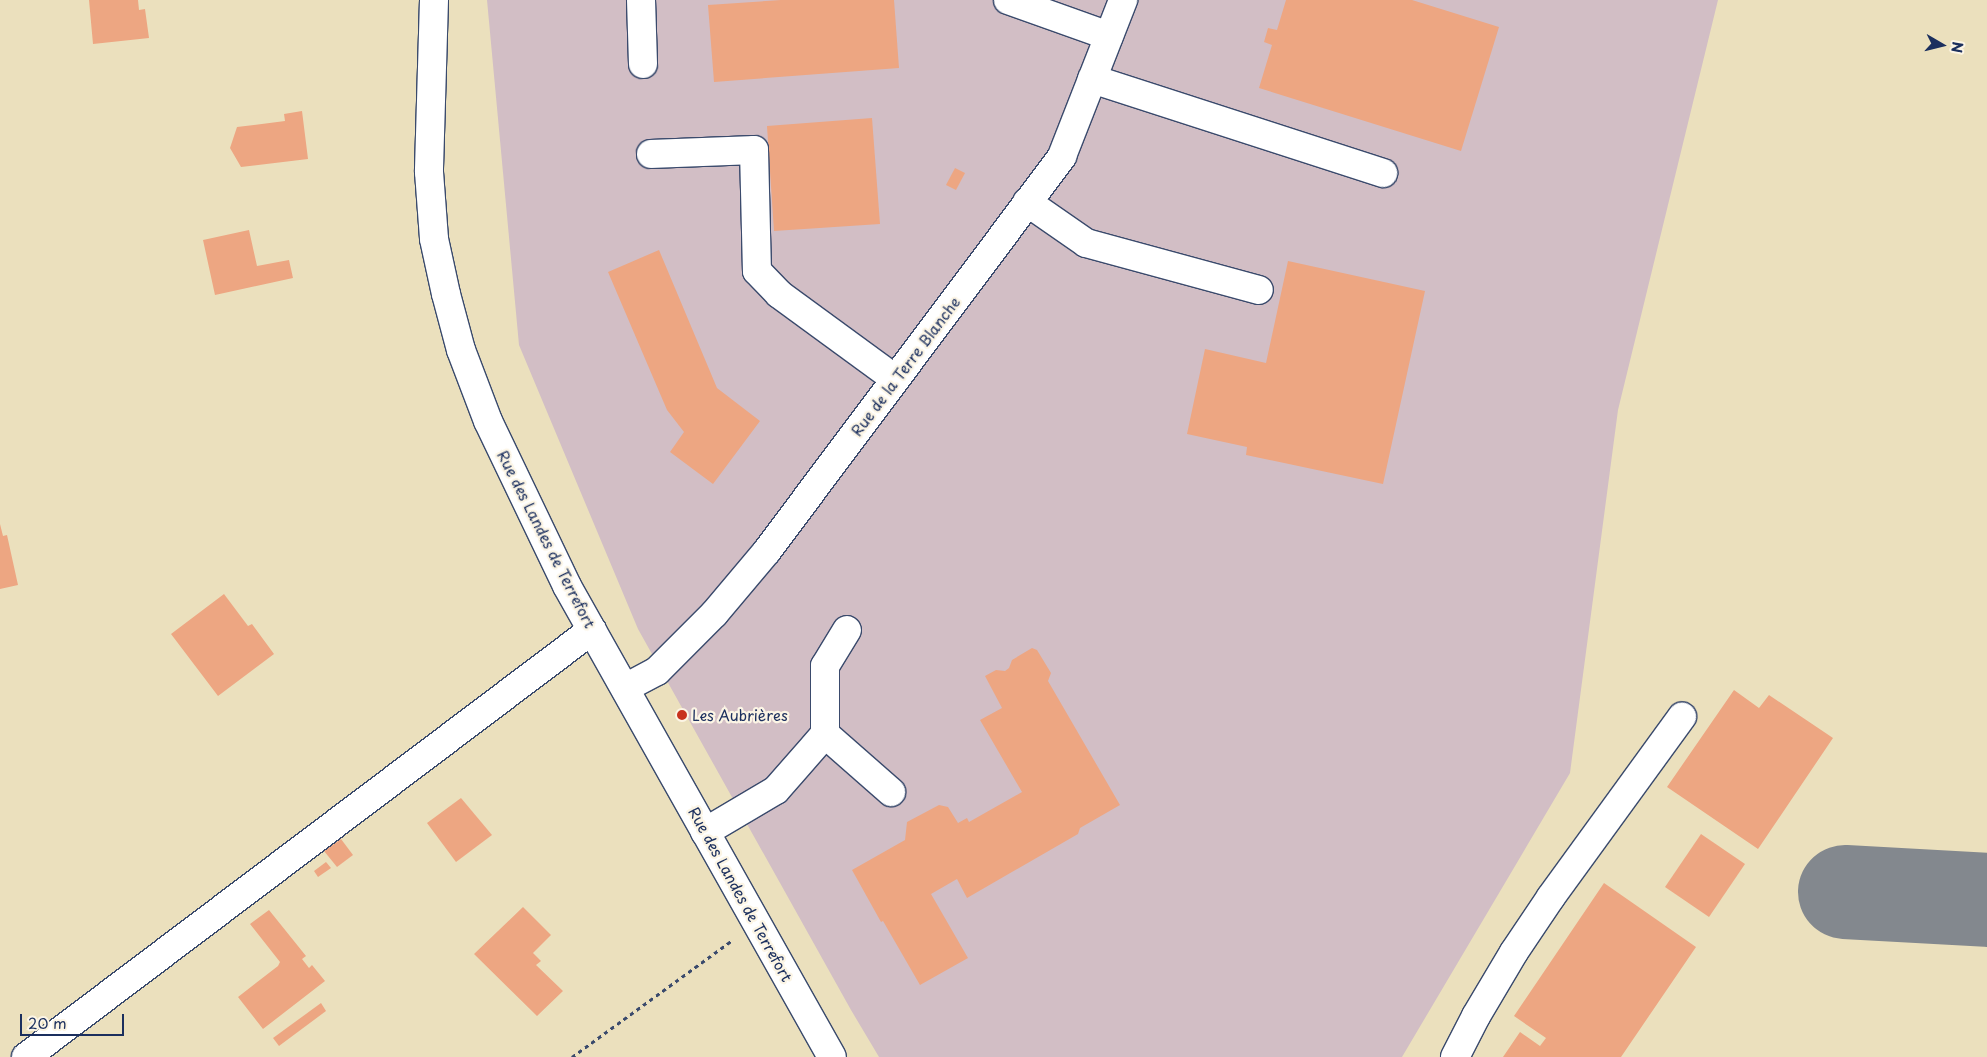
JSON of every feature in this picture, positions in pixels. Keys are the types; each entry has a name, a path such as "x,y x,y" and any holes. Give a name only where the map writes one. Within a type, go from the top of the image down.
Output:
{"street":[{"name":"Rue des Landes de Terrefort","path":"434,0 429,172 434,239 446,294 462,350 488,421 567,586 832,1057"},
{"path":"641,0 643,64"},
{"path":"1008,0 1108,36"},
{"name":"Rue de la Terre Blanche","path":"625,688 657,671 714,614 767,550 1062,156 1123,0"},
{"path":"1092,79 1383,173"},
{"path":"651,154 754,150 757,271 779,294 895,379"},
{"path":"1027,202 1086,243 1259,290"},
{"path":"26,1057 592,630"},
{"path":"706,832 776,790 825,734 825,666 847,630"},
{"path":"1455,1057 1476,1016 1514,952 1551,897 1682,718"},
{"path":"825,734 891,792"}],"path":[{"path":"572,1057 756,923"}],"shaded area":[{"path":"487,0 1718,0 1618,410 1570,773 1402,1057 879,1057 638,629 519,345"}],"building":[{"path":"89,0 138,0 139,10 145,9 149,38 93,44"},
{"path":"781,0 894,0 899,68 714,82 708,5"},
{"path":"1286,0 1412,0 1499,27 1461,151 1259,88 1272,45 1264,42 1268,28 1277,30"},
{"path":"302,111 308,159 241,167 230,148 237,127 285,121 284,114"},
{"path":"872,118 880,224 774,231 767,126"},
{"path":"955,168 965,173 956,190 946,185"},
{"path":"249,230 257,266 289,260 293,278 215,295 203,240"},
{"path":"659,250 717,388 760,421 713,484 670,452 684,432 667,410 608,272"},
{"path":"1288,261 1425,291 1383,484 1246,455 1247,447 1187,434 1205,349 1266,363"},
{"path":"0,524 3,536 7,535 18,585 0,589"},
{"path":"224,594 248,626 252,624 274,654 218,696 171,634"},
{"path":"1032,648 1037,650 1051,673 1048,681 1120,805 1080,828 1078,834 967,898 957,879 931,894 968,958 920,985 883,921 881,922 852,870 905,840 907,822 939,805 948,807 958,823 967,818 969,822 1022,792 980,720 1002,708 985,676 996,670 1005,671 1009,668 1012,660"},
{"path":"1734,690 1759,708 1769,695 1833,738 1758,849 1667,787"},
{"path":"461,798 492,835 456,862 427,823"},
{"path":"1701,834 1745,864 1709,917 1665,887"},
{"path":"341,839 353,855 337,867 324,851"},
{"path":"326,862 331,868 318,877 314,871"},
{"path":"1604,883 1696,947 1621,1057 1503,1057 1520,1032 1540,1046 1546,1038 1514,1016"},
{"path":"523,907 551,935 533,953 541,961 536,965 563,991 537,1016 474,954"},
{"path":"269,910 306,956 302,959 309,968 312,965 325,981 263,1029 238,997 278,966 280,962 250,924"},
{"path":"321,1003 326,1011 279,1046 273,1038"}],"taxiway":[{"path":"1845,892 1987,900"}],"place":[{"name":"Les Aubrières","path":"682,715"}]}
